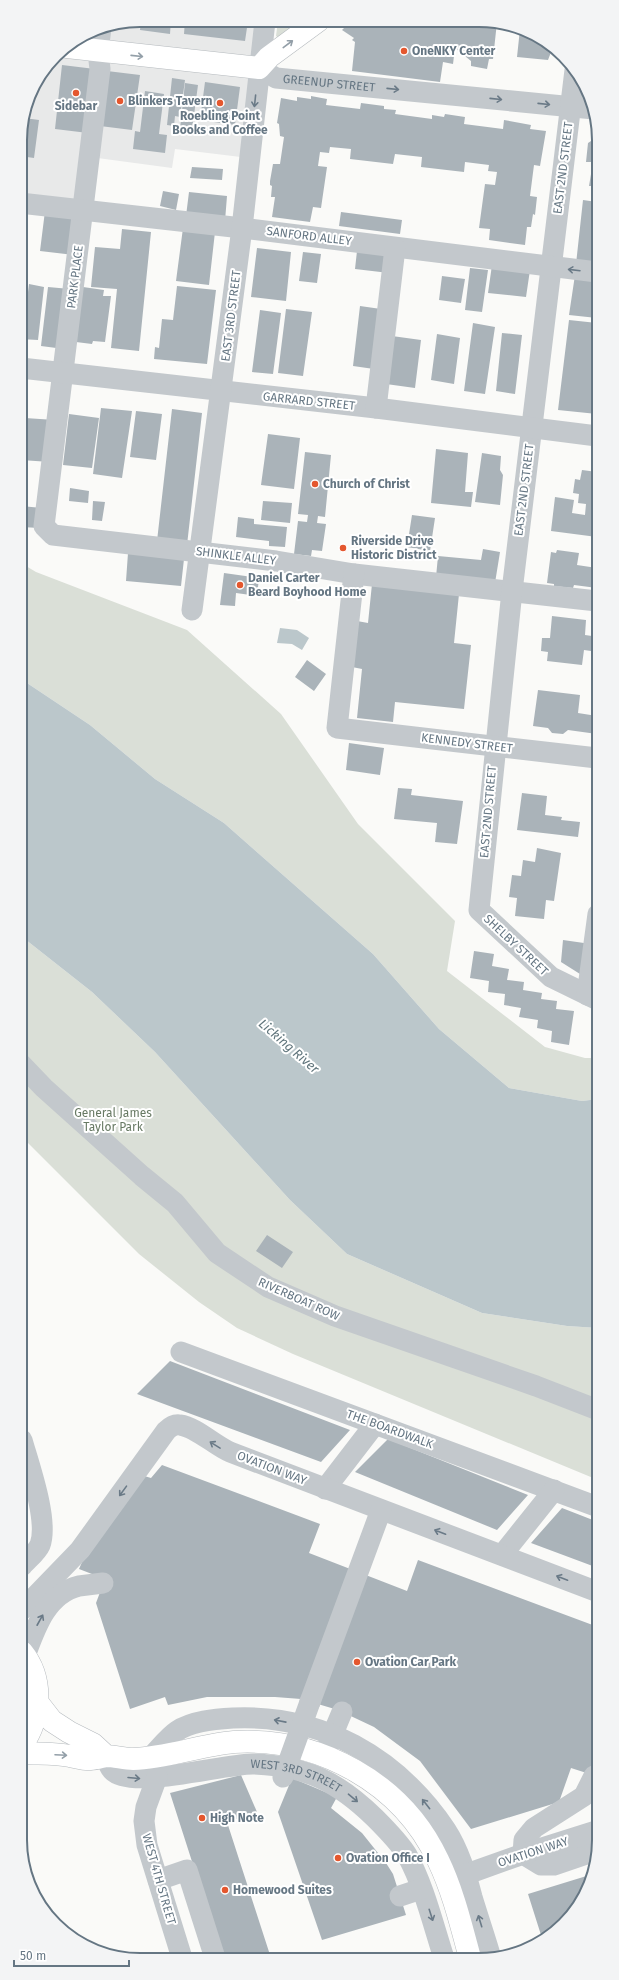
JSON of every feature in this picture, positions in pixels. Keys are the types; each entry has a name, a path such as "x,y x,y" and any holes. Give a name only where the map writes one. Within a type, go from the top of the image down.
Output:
{"main road":[{"path":"259,68 269,57 310,27"},
{"name":"GREENUP STREET","path":"74,48 98,52 259,68"},
{"path":"27,1660 33,1671 37,1688 38,1703 31,1730 27,1737"},
{"path":"38,1703 52,1721 93,1744 106,1756"},
{"name":"WEST 3RD STREET","path":"27,1753 69,1755 90,1760 106,1756 133,1759 154,1767 234,1742 292,1745 323,1756 355,1770 379,1786 404,1810 424,1834 447,1880 469,1953"}],"street":[{"name":"EAST 3RD STREET","path":"192,610 242,228 263,27"},
{"name":"PARK PLACE","path":"44,526 100,69 98,52 100,35"},
{"name":"GREENUP STREET","path":"259,68 276,78 587,108"},
{"name":"EAST 2ND STREET","path":"479,910 494,746 574,79"},
{"name":"SANFORD ALLEY","path":"27,204 242,228 592,271"},
{"path":"376,408 395,248"},
{"name":"GARRARD STREET","path":"27,369 376,408 592,435"},
{"name":"SHINKLE ALLEY","path":"44,526 53,535 276,561 354,574 592,600"},
{"name":"KENNEDY STREET","path":"354,574 337,728 592,757"},
{"name":"SHELBY STREET","path":"479,910 551,977 592,998"},
{"name":"RIVERBOAT ROW","path":"27,1070 44,1088 142,1176 175,1203 217,1253 268,1287 336,1316 536,1386 592,1408"},
{"name":"THE BOARDWALK","path":"181,1352 592,1504"},
{"path":"325,1488 375,1424"},
{"path":"27,1605 80,1550 166,1431 172,1426 183,1426"},
{"path":"147,1477 183,1426"},
{"name":"OVATION WAY","path":"183,1426 230,1452 592,1590"},
{"path":"27,1460 38,1498 42,1527 40,1545 27,1560"},
{"path":"502,1555 554,1490"},
{"path":"283,1777 381,1510"},
{"path":"27,1647 48,1606 62,1595 78,1586 103,1583"},
{"path":"323,1756 342,1712"},
{"path":"154,1767 177,1731 198,1723 227,1719 248,1718 276,1720 332,1735 352,1743 370,1753 407,1783 447,1831 467,1874 489,1952"},
{"name":"WEST 3RD STREET","path":"154,1767 254,1764 300,1770 323,1778 342,1788 382,1824 406,1854 421,1889 442,1953"},
{"name":"WEST 4TH STREET","path":"154,1767 144,1821 147,1845 180,1953"},
{"path":"591,1852 554,1865 541,1865 523,1854 524,1840 534,1828 584,1796 592,1780"},
{"name":"OVATION WAY","path":"467,1874 523,1854 592,1832"},
{"path":"158,1880 187,1870 213,1953"},
{"path":"400,1896 421,1889"}],"shaded area":[{"path":"133,27 264,27 249,158 175,149 172,168 90,157 83,210 27,204 28,125 31,111 42,83 55,65 71,50 83,42 118,29"}],"green space":[{"path":"277,27 295,27 279,38 276,36"},
{"path":"27,567 36,572 187,630 281,714 358,824 455,921 447,971 545,1047 585,1058 592,1058 592,1100 582,1101 509,1088 439,1029 373,954 224,823 155,779 90,725 27,683"},
{"name":"General James Taylor Park","path":"27,941 92,992 155,1052 290,1200 347,1254 482,1313 567,1326 592,1328 592,1478 293,1354 237,1328 199,1302 139,1254 27,1142"}],"water":[{"path":"280,628 297,630 309,638 302,650 292,644 277,643"},
{"name":"Licking River","path":"27,683 90,725 155,779 224,823 373,954 439,1029 509,1088 582,1101 592,1100 592,1328 567,1326 482,1313 347,1254 290,1200 155,1052 92,992 27,941"}],"building":[{"path":"140,27 170,27 170,34 140,30"},
{"path":"184,27 247,27 245,41 184,34"},
{"name":"OneNKY Center","path":"345,27 496,28 493,59 489,59 487,69 471,66 471,61 455,48 453,64 443,62 440,82 352,71 355,42 352,40 354,38 342,30"},
{"path":"519,35 536,42 551,53 548,60 517,57"},
{"path":"62,65 95,69 88,133 55,129"},
{"name":"Blinkers Tavern","path":"107,71 140,75 132,130 100,126"},
{"path":"172,78 185,80 180,117 175,116 174,126 167,125"},
{"name":"Roebling Point Books and Coffee","path":"205,82 240,87 235,125 200,120"},
{"path":"185,83 198,85 192,130 180,129"},
{"path":"145,91 164,94 159,134 167,135 165,153 133,149 135,131 140,132"},
{"path":"311,96 327,99 326,105 360,109 361,103 384,106 384,109 396,110 395,114 432,119 432,115 444,117 445,114 465,117 464,124 503,129 504,120 531,125 530,129 546,131 540,166 534,165 530,196 537,197 535,215 533,214 531,227 527,227 525,245 489,240 490,229 479,228 485,184 495,185 497,172 488,171 489,165 465,162 464,172 421,167 422,157 395,154 393,164 350,159 351,149 330,147 329,153 320,152 318,166 327,167 321,208 313,207 310,222 272,217 275,197 271,197 272,186 270,185 270,181 273,164 280,164 284,137 280,136 279,124 277,123 281,98 297,101 297,97 311,99"},
{"path":"29,119 39,120 34,158 27,157 27,133"},
{"path":"592,140 592,162 586,162 588,143"},
{"path":"192,167 223,169 222,180 190,178"},
{"path":"592,168 592,186 589,186"},
{"path":"163,191 179,194 176,210 160,206"},
{"path":"189,192 227,196 225,221 186,216"},
{"path":"583,200 592,201 592,266 576,264"},
{"path":"45,211 78,215 74,255 40,251"},
{"path":"341,212 402,220 400,234 339,226"},
{"path":"183,228 215,232 209,285 176,281"},
{"path":"122,229 151,232 139,351 111,348 117,289 91,287 95,247 120,249"},
{"path":"257,248 291,252 286,301 251,297"},
{"path":"357,251 391,255 389,273 355,269"},
{"path":"303,252 321,254 317,283 299,281"},
{"path":"492,265 530,270 526,297 488,293"},
{"path":"470,268 488,270 482,312 465,310"},
{"path":"575,275 592,277 592,317 569,315"},
{"path":"442,276 465,279 461,303 439,300"},
{"path":"29,284 44,287 38,340 27,339"},
{"path":"177,286 216,290 207,364 154,359 155,347 159,348 162,319 173,320"},
{"path":"48,287 70,289 64,349 41,346"},
{"path":"83,287 104,290 103,296 111,296 105,342 93,341 92,344 76,342"},
{"path":"360,306 381,309 374,369 353,366"},
{"path":"286,309 312,312 303,376 278,373"},
{"path":"260,310 281,313 273,374 252,372"},
{"path":"569,320 592,322 592,413 558,410"},
{"path":"473,323 495,327 485,394 464,391"},
{"path":"502,333 522,335 515,394 496,391"},
{"path":"437,334 460,338 454,384 431,380"},
{"path":"392,336 421,340 415,388 386,384"},
{"path":"101,408 132,411 122,478 93,474"},
{"path":"172,409 202,413 187,545 157,541"},
{"path":"136,411 162,414 156,460 130,457"},
{"path":"69,414 99,418 92,468 63,465"},
{"path":"27,418 55,420 50,462 27,460"},
{"path":"268,434 300,438 294,489 261,485"},
{"path":"436,449 468,453 465,492 473,492 471,507 431,503"},
{"name":"Church of Christ","path":"305,452 331,455 325,517 318,516 317,523 326,524 322,551 312,550 311,556 294,554 298,521 307,522 308,515 298,514"},
{"path":"482,453 501,456 500,470 503,475 500,505 475,502"},
{"path":"582,470 592,471 592,536 551,531 555,497 574,500 572,513 585,515 586,504 578,503 579,494 573,493 575,479 580,480"},
{"path":"70,488 89,491 88,503 69,501"},
{"path":"93,501 105,502 102,521 92,520"},
{"path":"263,501 292,503 290,523 261,520"},
{"path":"27,507 42,508 40,528 27,527"},
{"path":"412,515 435,518 430,551 407,547"},
{"path":"238,517 254,519 254,524 287,527 285,547 269,546 269,541 236,537"},
{"path":"483,549 500,552 495,583 436,577 438,556 481,560"},
{"path":"557,550 579,553 577,565 592,567 592,587 574,585 573,588 554,586 554,584 547,583 551,552 556,553"},
{"path":"128,553 184,559 181,586 126,581"},
{"name":"Daniel Carter Beard Boyhood Home","path":"224,573 259,578 257,596 236,593 235,606 220,605"},
{"path":"372,584 459,594 454,643 471,645 464,709 395,702 393,722 357,718 362,669 352,667 357,621 368,623"},
{"path":"552,616 586,620 585,635 592,636 591,651 584,650 582,665 547,661 548,652 541,651 542,638 550,638"},
{"path":"307,660 326,674 314,691 295,677"},
{"path":"538,690 580,695 578,713 592,715 592,733 568,730 563,734 552,733 548,728 533,726"},
{"path":"349,743 384,748 380,775 346,770"},
{"path":"398,788 412,789 411,795 463,801 457,844 435,842 437,823 394,819"},
{"path":"522,793 547,796 545,815 562,817 561,820 580,822 578,837 517,830"},
{"path":"537,848 561,853 554,901 546,900 544,919 515,916 517,898 509,897 512,875 521,876 523,860 535,862"},
{"path":"563,940 591,944 580,974 561,962"},
{"path":"474,951 494,954 492,966 509,969 507,980 524,982 523,990 542,993 541,999 557,1001 556,1009 574,1011 569,1045 551,1042 552,1031 537,1028 538,1020 519,1017 521,1008 504,1005 505,994 488,992 489,981 470,978"},
{"path":"267,1235 293,1252 282,1268 256,1251"},
{"path":"170,1361 350,1430 321,1462 137,1394"},
{"path":"388,1439 528,1495 497,1530 355,1472"},
{"name":"Ovation Car Park","path":"162,1465 320,1524 309,1553 407,1591 418,1560 592,1625 592,1775 571,1768 559,1802 471,1829 420,1761 374,1727 338,1710 301,1699 275,1697 207,1697 168,1705 165,1697 130,1709 96,1603 105,1579 79,1569 83,1560 141,1475 151,1478"},
{"path":"562,1508 592,1520 592,1566 531,1543"},
{"name":"Homewood Suites","path":"241,1775 257,1812 227,1822 269,1953 221,1953 170,1793"},
{"name":"Ovation Office I","path":"292,1778 337,1797 331,1808 362,1833 386,1863 393,1874 406,1915 322,1940 278,1812"},
{"path":"585,1876 577,1896 564,1915 541,1935 528,1894"}],"place":[{"name":"OneNKY Center","path":"404,51"},
{"name":"Sidebar","path":"76,93"},
{"name":"Blinkers Tavern","path":"120,101"},
{"name":"Roebling Point Books and Coffee","path":"220,103"},
{"name":"Church of Christ","path":"315,484"},
{"name":"Riverside Drive Historic District","path":"343,548"},
{"name":"Daniel Carter Beard Boyhood Home","path":"240,585"},
{"name":"Ovation Car Park","path":"357,1662"},
{"name":"High Note","path":"202,1818"},
{"name":"Ovation Office I","path":"338,1858"},
{"name":"Homewood Suites","path":"225,1890"}]}
